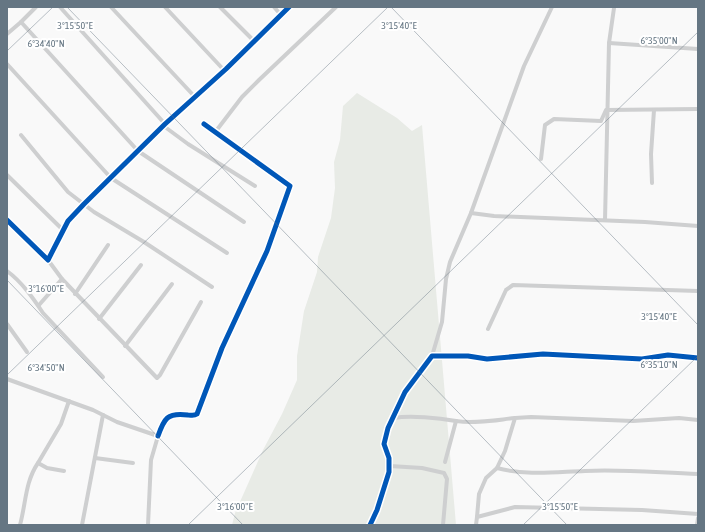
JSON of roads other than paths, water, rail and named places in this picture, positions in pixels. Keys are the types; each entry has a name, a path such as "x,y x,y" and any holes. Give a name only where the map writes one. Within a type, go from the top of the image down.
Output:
{"street":[{"path":"7,34 36,7"},
{"path":"60,7 165,127 188,144 255,186"},
{"path":"111,7 195,97"},
{"path":"165,7 222,68 222,73"},
{"path":"220,7 254,41"},
{"path":"274,7 281,15"},
{"path":"48,260 68,221 84,204 289,7"},
{"path":"216,131 242,97 336,7"},
{"path":"370,525 377,510 390,466 384,444 388,428 406,392 432,356 442,322 446,279 450,262 471,213 524,66 552,7"},
{"path":"605,220 608,43 614,8"},
{"path":"21,22 138,152 244,222"},
{"path":"608,43 698,49"},
{"path":"7,64 111,178 227,253"},
{"path":"606,110 698,109"},
{"path":"542,158 545,125 549,121 554,119 600,120 606,110"},
{"path":"652,183 650,154 654,110"},
{"path":"148,525 151,460 164,419 168,416 178,414 193,416 197,414 222,348 267,251 290,186 216,131 204,124"},
{"path":"21,135 68,192 212,288"},
{"path":"7,175 64,231"},
{"path":"471,213 516,217 605,220 698,226"},
{"path":"7,220 48,260 75,294 154,377 158,377 201,302"},
{"path":"75,294 108,245"},
{"path":"99,319 141,265"},
{"path":"7,271 39,305 43,313 103,377"},
{"path":"39,305 62,279"},
{"path":"125,346 172,284"},
{"path":"488,329 506,290 513,285 698,291"},
{"path":"7,324 27,352"},
{"path":"432,356 468,356 487,358 543,354 642,359 668,355 698,358"},
{"path":"7,379 69,401 158,436"},
{"path":"20,525 24,497 32,473 61,424 69,401"},
{"path":"82,525 103,415"},
{"path":"394,418 404,416 425,419 445,418 456,421 483,421 531,417 633,421 679,418 698,420"},
{"path":"476,525 479,494 486,478 497,468 505,451 515,418"},
{"path":"444,462 456,421"},
{"path":"95,458 133,463"},
{"path":"38,463 47,468 64,471"},
{"path":"390,466 422,468 444,473 447,479 443,525"},
{"path":"497,468 520,473 556,474 585,471 698,474"},
{"path":"477,517 515,507 642,510 698,514"},
{"path":"697,525 698,518"}]}
